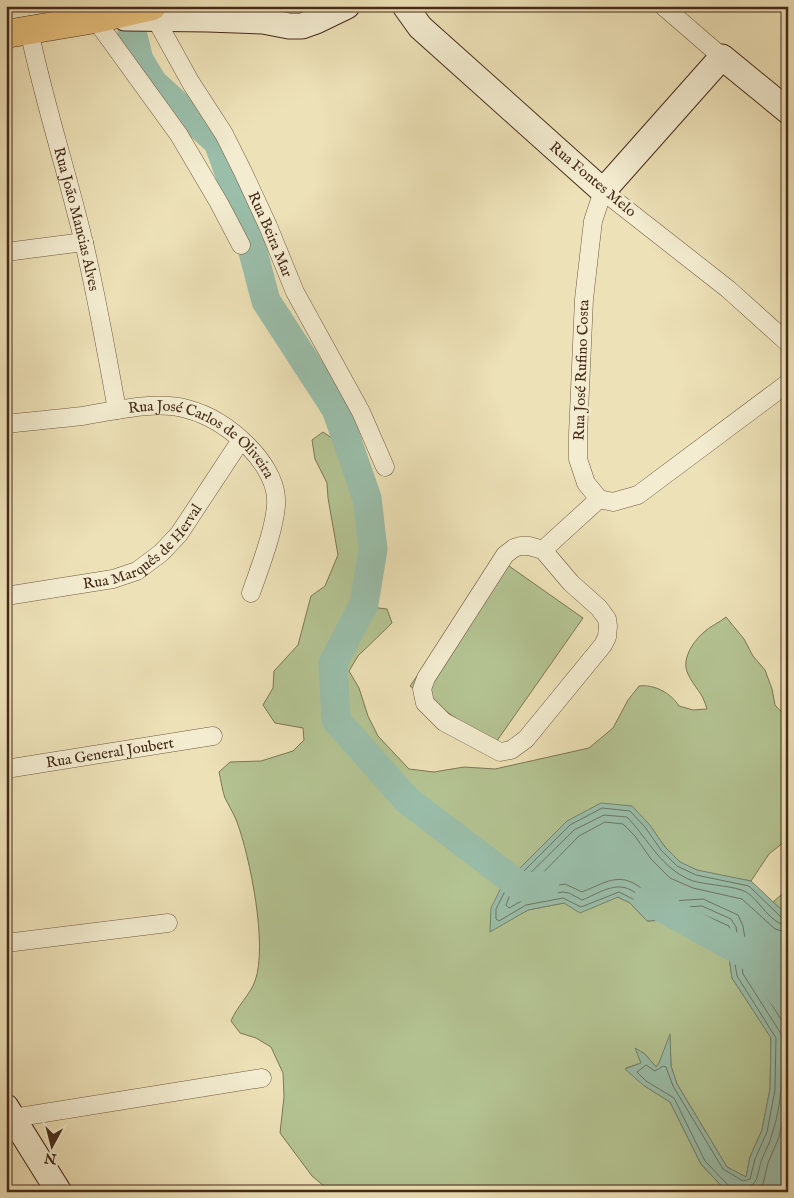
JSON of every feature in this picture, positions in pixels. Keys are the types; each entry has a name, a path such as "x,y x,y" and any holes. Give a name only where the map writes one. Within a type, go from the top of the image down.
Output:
{"highway":[{"path":"18,32 130,14"}],"main road":[{"path":"130,14 263,21 288,26 302,26 347,6"},
{"name":"Rua Fontes Melo","path":"405,6 420,27 603,191"},
{"path":"722,57 788,111"},
{"name":"Rua José Rufino Costa","path":"603,191 722,57"},
{"path":"10,1113 59,1192"}],"street":[{"path":"663,6 722,57"},
{"path":"130,14 179,135 241,245"},
{"name":"Rua Beira Mar","path":"130,14 191,83 228,142 268,226 294,292 361,412 385,467"},
{"name":"Rua João Mancias Alves","path":"18,32 39,81 84,242 117,410"},
{"name":"Rua Fontes Melo","path":"603,191 728,290 788,343"},
{"name":"Rua José Rufino Costa","path":"598,499 586,483 578,459 578,435 584,299 593,221 603,191"},
{"path":"6,252 84,242"},
{"path":"543,550 598,499 613,502 638,495 788,384"},
{"name":"Rua José Carlos de Oliveira","path":"6,424 117,410 169,406 187,409 214,420 241,440 258,456 271,480 276,498 276,515 251,593"},
{"name":"Rua Marquês de Herval","path":"6,596 113,579 137,571 161,553 179,534 241,440"},
{"path":"520,546 543,550 571,583 599,608 607,619 607,638 526,739 511,750 500,752 444,722 425,702 422,689 426,678 505,555 520,546"},
{"name":"Rua General Joubert","path":"6,769 213,736"},
{"path":"6,943 168,923"},
{"path":"10,1113 262,1078"}],"shaded area":[{"path":"323,432 339,443 359,512 364,567 355,609 334,648 353,636 371,607 387,609 392,623 358,656 349,671 359,688 368,716 378,736 409,769 434,772 464,767 495,769 589,748 613,728 628,700 639,686 650,686 662,690 676,701 679,706 693,710 707,709 703,698 686,669 687,658 699,637 726,617 765,670 772,689 775,705 788,719 788,839 769,854 751,881 714,874 686,865 671,853 649,824 525,864 502,886 490,931 528,910 564,903 618,897 630,903 647,921 700,918 725,929 732,978 771,1037 770,1089 762,1130 750,1157 746,1177 727,1167 677,1084 671,1066 670,1036 656,1067 645,1054 636,1049 641,1063 626,1068 643,1085 670,1102 701,1164 727,1192 331,1192 312,1176 280,1133 284,1097 283,1073 271,1047 256,1038 240,1033 231,1021 255,981 260,946 252,878 242,837 225,798 219,772 230,762 261,761 293,751 304,740 303,728 275,723 263,705 273,688 274,671 298,645 311,596 325,586 338,555 327,483 315,459 312,440"},
{"path":"499,559 583,618 494,745 410,686"},
{"path":"788,889 788,916 773,902"}],"water":[{"path":"601,803 632,806 649,824 665,847 680,862 697,870 751,881 788,916 788,1192 727,1192 701,1164 670,1102 643,1085 625,1069 641,1063 635,1048 645,1054 656,1067 670,1034 671,1066 677,1084 727,1167 746,1177 750,1157 762,1130 770,1089 771,1038 732,978 725,929 700,918 647,921 630,903 618,897 580,913 564,903 528,910 490,932 491,908 502,886 567,821"}],"waterway":[{"path":"132,32 139,60 153,83 218,142 240,203 266,301 336,409 367,498 373,549 364,604 333,663 336,720 407,800 521,887 545,886"},
{"path":"648,900 755,959 788,1002"}]}
